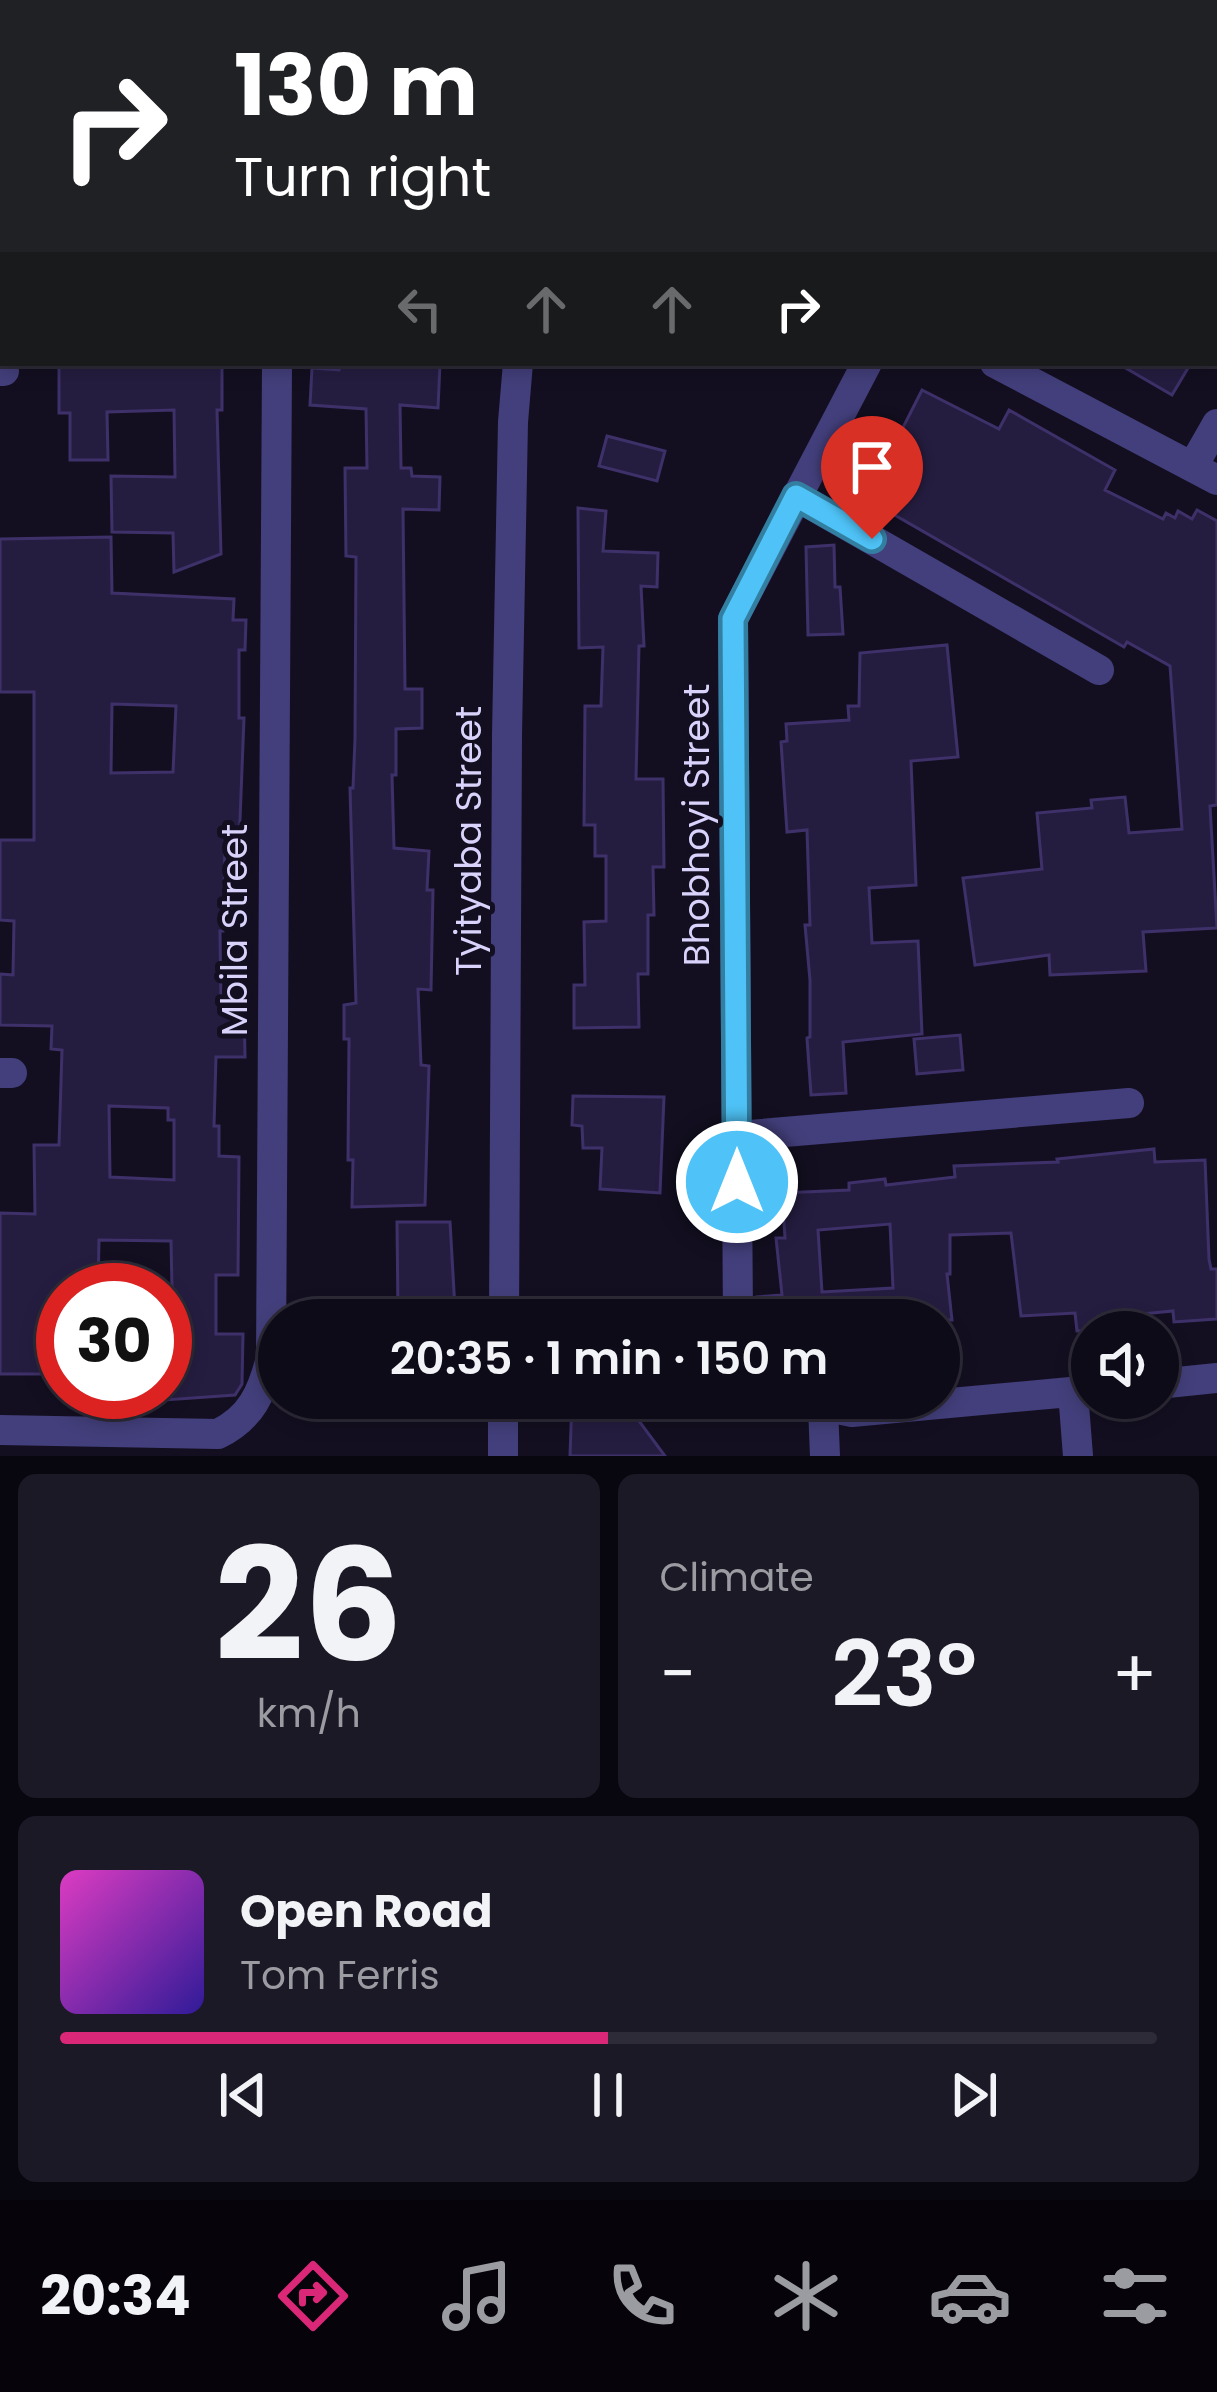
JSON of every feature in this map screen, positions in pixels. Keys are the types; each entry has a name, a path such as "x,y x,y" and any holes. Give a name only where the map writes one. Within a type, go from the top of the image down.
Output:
{"street":[{"name":"Mbila Street","path":"0,1430 176,1446 236,1425 264,1386 271,1358 277,366"},
{"name":"Tyityaba Street","path":"503,1299 507,735 518,366"},
{"name":"Bhobhoyi Street","path":"738,1299 733,619 865,366"},
{"path":"1001,366 1205,473 1217,424"},
{"path":"796,496 1099,670"},
{"path":"737,1136 1129,1103"},
{"path":"1179,1382 1217,1378"},
{"path":"960,1402 1071,1392"},
{"path":"503,1419 503,1456"},
{"path":"823,1419 825,1456"},
{"path":"1078,1456 1081,1419"}],"building":[{"path":"59,366 222,366 222,410 217,410 221,554 174,572 173,533 112,532 111,476 175,477 174,410 107,412 108,460 70,460 70,413 59,413"},
{"path":"340,366 440,366 438,408 400,405 401,468 411,468 412,476 440,477 439,510 403,509 405,689 422,689 422,728 396,729 396,775 392,775 394,848 429,851 427,890 433,890 431,990 418,989 421,1065 429,1066 425,1205 352,1207 349,1039 344,1039 344,1005 356,1003 350,788 355,739 356,557 346,556 345,468 367,468 366,409 310,405 312,368 339,370"},
{"path":"1122,366 1189,366 1172,395"},
{"path":"922,390 999,429 1009,410 1115,470 1105,490 1163,519 1166,513 1175,518 1178,511 1192,519 1197,510 1217,521 1217,805 1210,806 1217,928 1143,932 1146,971 1050,975 1049,955 975,965 963,878 1042,869 1037,813 1092,808 1091,800 1125,797 1129,833 1182,829 1170,666 1127,642 1124,647 879,506 904,458 891,451"},
{"path":"607,436 665,451 657,481 599,466"},
{"path":"578,508 606,511 603,551 658,553 657,587 641,586 644,646 639,646 636,779 663,779 664,867 653,867 648,974 638,974 639,1027 574,1028 574,985 585,985 584,922 606,921 606,856 595,856 595,825 584,825 585,706 601,706 603,647 579,648"},
{"path":"111,537 112,593 234,599 233,620 246,620 245,650 239,650 239,718 244,718 239,845 225,844 220,931 221,1004 244,1004 245,1057 216,1057 214,1126 219,1126 219,1156 239,1157 238,1275 216,1275 216,1334 243,1334 242,1384 235,1395 192,1398 192,1263 171,1263 171,1241 99,1240 99,1263 36,1263 36,1374 0,1374 0,1213 35,1214 34,1145 59,1145 62,1050 51,1049 52,1026 0,1025 0,974 13,975 14,921 0,920 0,840 34,840 34,692 0,692 0,539","holes":["112,704 176,706 173,772 111,773","109,1106 168,1108 168,1120 174,1120 174,1180 110,1177"]},
{"path":"834,545 843,634 808,635 806,547"},
{"path":"947,645 958,757 911,761 916,885 869,888 872,943 918,941 922,1034 843,1042 846,1093 811,1095 807,830 787,832 781,742 787,741 786,724 849,720 848,706 859,706 860,653"},
{"path":"960,1035 963,1070 917,1074 914,1039"},
{"path":"573,1096 664,1097 660,1193 600,1189 602,1148 583,1148 582,1126 572,1125"},
{"path":"1154,1149 1155,1162 1205,1160 1209,1259 1211,1269 1217,1269 1217,1319 1179,1322 1179,1311 1021,1316 1011,1233 950,1235 950,1299 757,1299 782,1295 776,1238 785,1238 782,1193 849,1190 849,1183 885,1179 886,1185 955,1177 954,1166 1058,1162","holes":["890,1224 893,1288 822,1292 818,1230"]},
{"path":"397,1222 450,1222 454,1299 398,1299"},
{"path":"571,1419 638,1419 665,1456 570,1456"}],"route":[{"path":"737,1182 733,619 796,496 872,539"}]}
